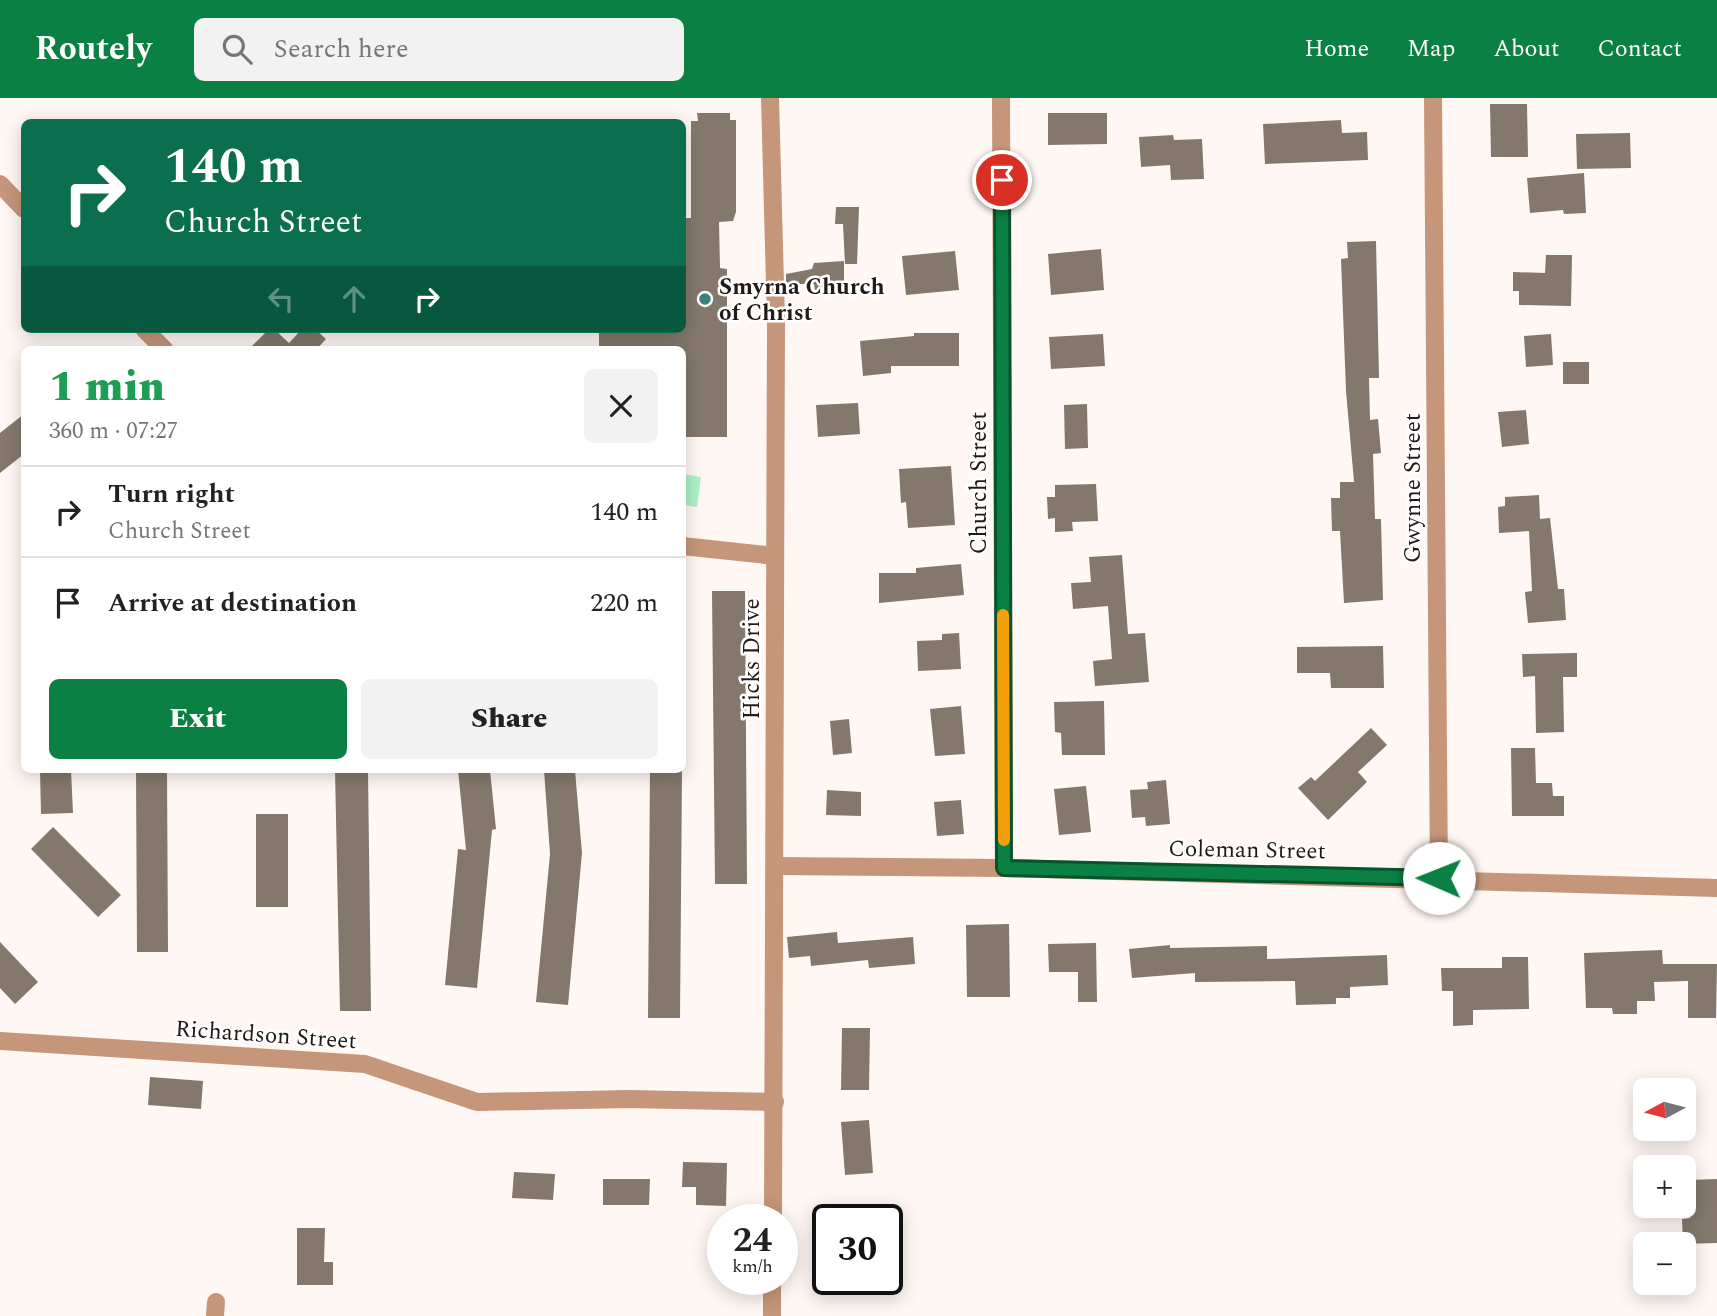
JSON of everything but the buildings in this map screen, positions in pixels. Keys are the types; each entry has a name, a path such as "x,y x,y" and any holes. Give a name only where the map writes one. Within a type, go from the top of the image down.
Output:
{"street":[{"name":"Hicks Drive","path":"770,98 776,321 773,1204"},
{"name":"Church Street","path":"1001,98 1004,868"},
{"name":"Gwynne Street","path":"1433,98 1439,878"},
{"path":"0,184 21,206"},
{"path":"148,333 161,346"},
{"path":"686,546 775,556"},
{"name":"Coleman Street","path":"776,866 1004,868 1439,878 1717,888"},
{"name":"Richardson Street","path":"0,1041 365,1065 477,1102 628,1099 775,1102"},
{"path":"772,1295 772,1316"}],"green space":[{"path":"686,474 701,477 697,507 686,505"}],"slow traffic":[{"path":"1003,615 1004,840"}],"place":[{"name":"Smyrna Church of Christ","path":"705,299"}],"route":[{"path":"1002,180 1004,868 1439,878"}]}
